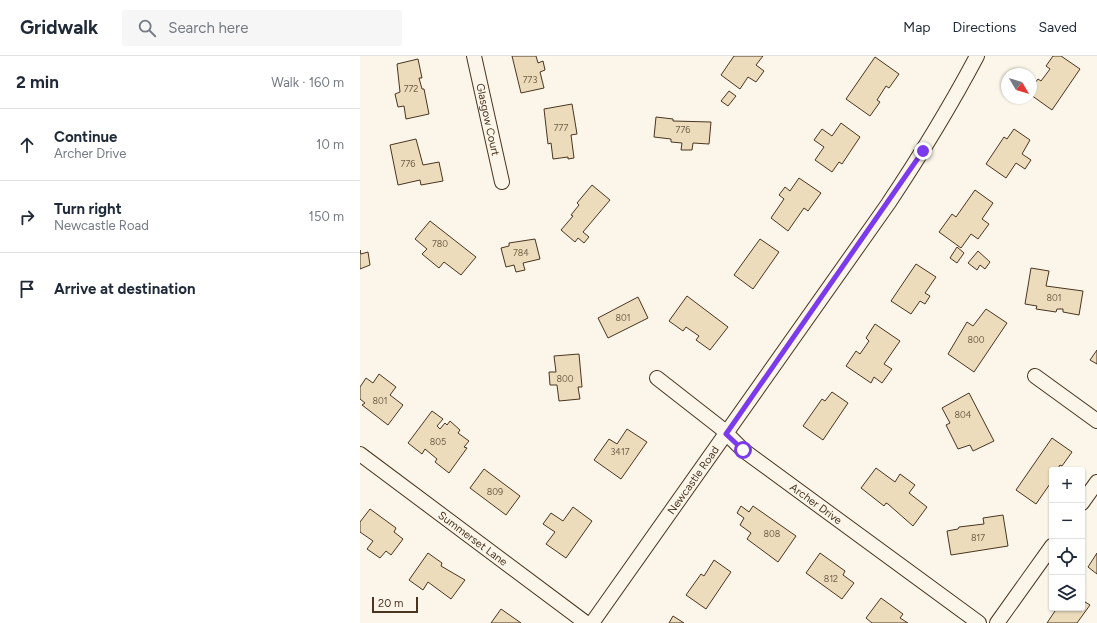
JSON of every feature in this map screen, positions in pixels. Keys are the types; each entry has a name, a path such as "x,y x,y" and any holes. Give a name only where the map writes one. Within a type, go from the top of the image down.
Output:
{"street":[{"name":"Glasgow Court","path":"474,56 502,182"},
{"name":"Newcastle Road","path":"592,623 923,151 977,56"},
{"path":"1035,376 1097,421"},
{"name":"Archer Drive","path":"657,378 726,434 743,450 979,623"},
{"name":"Summerset Lane","path":"360,454 586,623"},
{"path":"1085,499 1097,482"},
{"path":"997,623 1049,550"}],"building":[{"path":"512,56 536,56 538,63 543,61 545,70 540,72 544,88 521,93"},
{"path":"734,56 763,56 756,65 764,71 756,82 748,77 740,89 721,75"},
{"path":"1053,56 1061,56 1080,69 1052,110 1037,99 1037,80 1038,79 1041,81 1050,69 1046,66"},
{"path":"875,57 899,74 889,88 886,86 877,100 880,102 870,116 846,99"},
{"path":"418,59 422,78 419,78 422,89 424,89 429,114 406,119 404,106 398,107 395,94 400,92 397,64"},
{"path":"729,91 736,96 728,106 721,101"},
{"path":"572,104 577,134 571,135 574,158 568,159 568,157 553,159 551,143 548,144 544,109"},
{"path":"656,117 673,119 673,121 711,122 709,144 693,143 692,150 681,150 682,143 671,142 671,139 654,137"},
{"path":"841,123 860,137 842,164 839,162 832,172 815,160 824,147 814,140 822,129 832,136"},
{"path":"1014,129 1030,140 1022,154 1031,160 1025,169 1016,163 1006,178 986,164 1004,137 1007,139"},
{"path":"416,139 423,165 439,162 443,181 421,185 420,180 398,185 390,145"},
{"path":"799,178 821,193 808,211 804,208 788,231 771,218 784,199 779,195 785,187 790,191"},
{"path":"592,185 610,200 583,232 589,237 584,243 578,238 575,242 561,230 573,216 571,215 579,205 577,203"},
{"path":"975,190 993,203 982,219 989,224 978,239 971,234 961,248 939,232 952,214 956,217"},
{"path":"430,221 476,257 461,275 444,262 439,268 422,254 427,249 415,239"},
{"path":"535,239 540,259 523,263 525,270 516,272 514,265 506,267 501,248 509,246 509,243"},
{"path":"760,239 779,252 753,289 734,275"},
{"path":"957,247 964,253 957,263 950,258"},
{"path":"360,250 361,254 368,252 370,265 360,269"},
{"path":"978,251 990,262 985,269 980,265 977,270 968,263"},
{"path":"916,264 936,277 925,293 930,296 925,304 920,301 911,314 891,301"},
{"path":"1031,268 1049,271 1046,286 1083,291 1079,315 1063,312 1063,309 1057,309 1056,312 1036,309 1037,306 1025,304"},
{"path":"687,296 728,327 710,350 696,340 699,336 686,327 683,331 669,321"},
{"path":"638,297 648,318 608,338 598,318"},
{"path":"986,309 1007,323 974,372 948,354 967,322 973,326"},
{"path":"875,324 900,341 884,364 892,369 882,383 874,377 871,383 846,366 856,351 860,354 869,341 866,338"},
{"path":"1097,350 1097,364 1090,360"},
{"path":"579,354 582,387 578,387 580,399 559,401 557,385 550,385 549,372 556,372 554,356"},
{"path":"379,374 396,387 390,395 403,405 388,425 362,405 365,403 360,399 360,387 366,378 373,383"},
{"path":"832,392 848,403 823,440 803,426 822,399 825,401"},
{"path":"969,393 994,441 973,451 970,445 958,449 946,425 950,423 942,408"},
{"path":"432,411 443,419 437,426 440,429 445,423 447,425 450,421 460,430 458,433 469,441 464,447 467,448 449,473 435,462 437,459 425,449 422,454 408,443"},
{"path":"627,429 647,442 621,479 594,460 609,439 617,444"},
{"path":"1052,438 1072,452 1062,466 1049,467 1049,485 1036,504 1016,490"},
{"path":"876,468 895,482 900,474 915,485 909,493 927,507 913,526 888,504 886,503 884,506 861,488"},
{"path":"484,469 520,496 506,515 470,488"},
{"path":"741,506 749,512 753,506 796,536 778,562 747,539 751,533 740,525 744,518 737,513"},
{"path":"573,507 592,521 566,558 546,544 555,532 543,524 551,513 563,521"},
{"path":"370,509 396,528 394,532 403,539 391,555 386,551 380,558 367,549 373,541 360,532 360,522"},
{"path":"1003,515 1008,546 951,555 947,531 958,529 959,527 984,524 983,518"},
{"path":"428,553 442,563 441,566 465,580 451,599 428,582 423,590 409,580"},
{"path":"820,553 845,571 843,575 854,583 842,599 806,573"},
{"path":"1097,553 1097,574 1088,567"},
{"path":"714,560 731,572 706,609 686,595 701,574 704,576"},
{"path":"881,598 903,614 900,618 908,623 872,623 866,618"},
{"path":"1085,602 1090,605 1077,623 1047,623 1055,611 1085,611"},
{"path":"501,609 521,623 491,623"},
{"path":"673,616 684,623 669,623"}],"route":[{"path":"743,450 726,434 888,204 923,151"}]}
